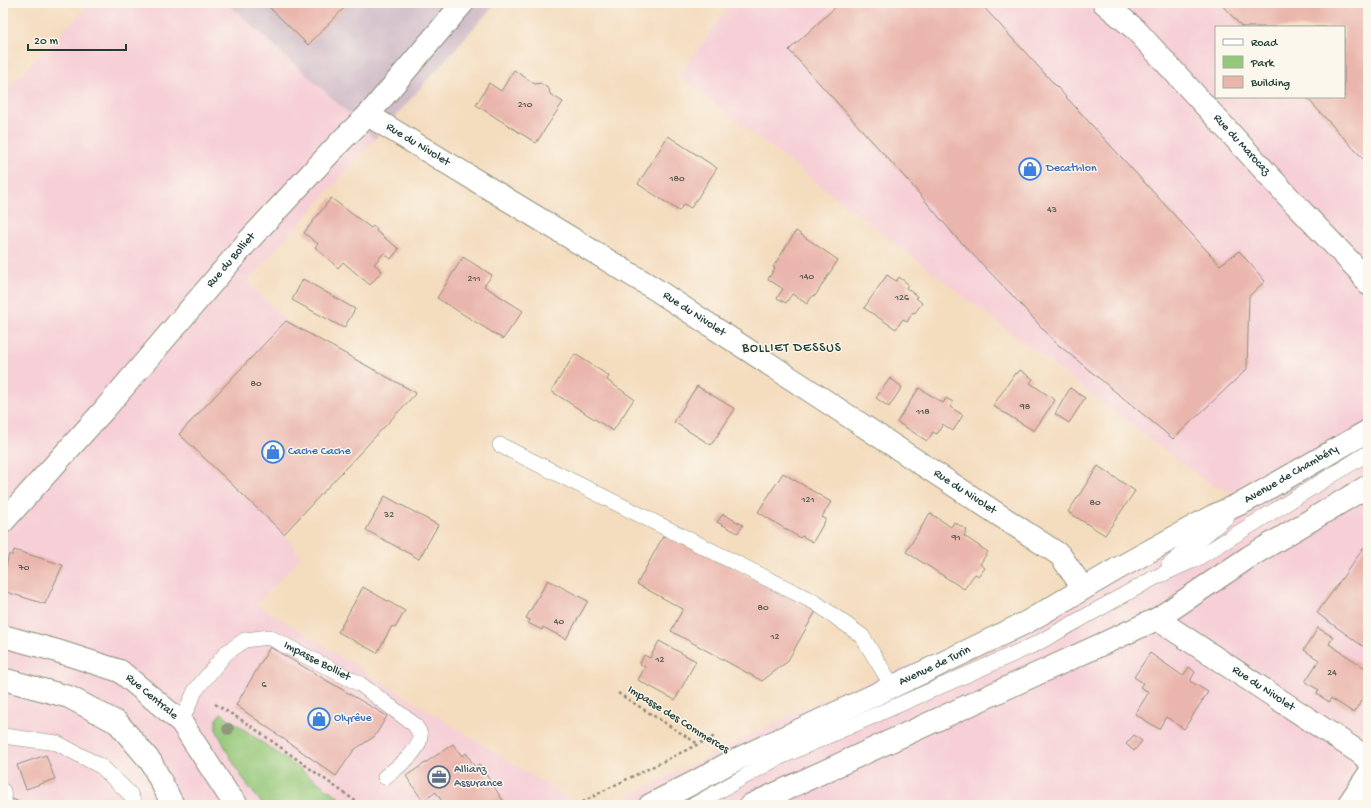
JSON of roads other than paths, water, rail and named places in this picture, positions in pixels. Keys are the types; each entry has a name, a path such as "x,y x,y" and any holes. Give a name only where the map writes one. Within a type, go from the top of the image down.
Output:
{"street":[{"name":"Rue du Bolliet","path":"3,522 104,410 248,241 343,139 368,115 463,3"},
{"name":"Rue du Marocaz","path":"1104,3 1135,29 1295,204 1365,278"},
{"name":"Rue du Nivolet","path":"368,115 655,289 1060,555 1083,588"},
{"name":"Avenue de Chambéry","path":"1214,516 1246,501 1368,431"},
{"path":"756,803 1157,619 1249,557 1368,486"},
{"name":"Avenue de Turin","path":"650,805 696,782 729,763 1027,622 1083,588 1214,516"},
{"name":"Rue du Nivolet","path":"1157,619 1360,753 1368,760"},
{"name":"Rue Centrale","path":"3,636 54,650 120,671 181,722 228,794 237,805"},
{"path":"3,679 69,697 118,723 151,762 174,805"},
{"path":"1348,805 1368,775"}],"lane":[{"path":"500,445 816,602 862,636 892,687"},
{"path":"694,805 774,760 1036,644 1154,578 1196,559 1368,453"},
{"path":"1154,578 1246,501"},
{"name":"Impasse Bolliet","path":"181,722 195,691 226,653 245,640 269,637 360,684 415,725 420,734 418,745 408,758 385,777"},
{"path":"3,736 56,743 89,760 102,767 130,794 135,805"},
{"path":"3,791 5,805"}],"place":[{"name":"Decathlon","path":"1030,169"},
{"name":"Cache Cache","path":"273,452"},
{"name":"Olyrêve","path":"319,719"},
{"name":"Allianz Assurance","path":"439,777"}],"district":[{"name":"BOLLIET DESSUS","path":"792,348"}]}
